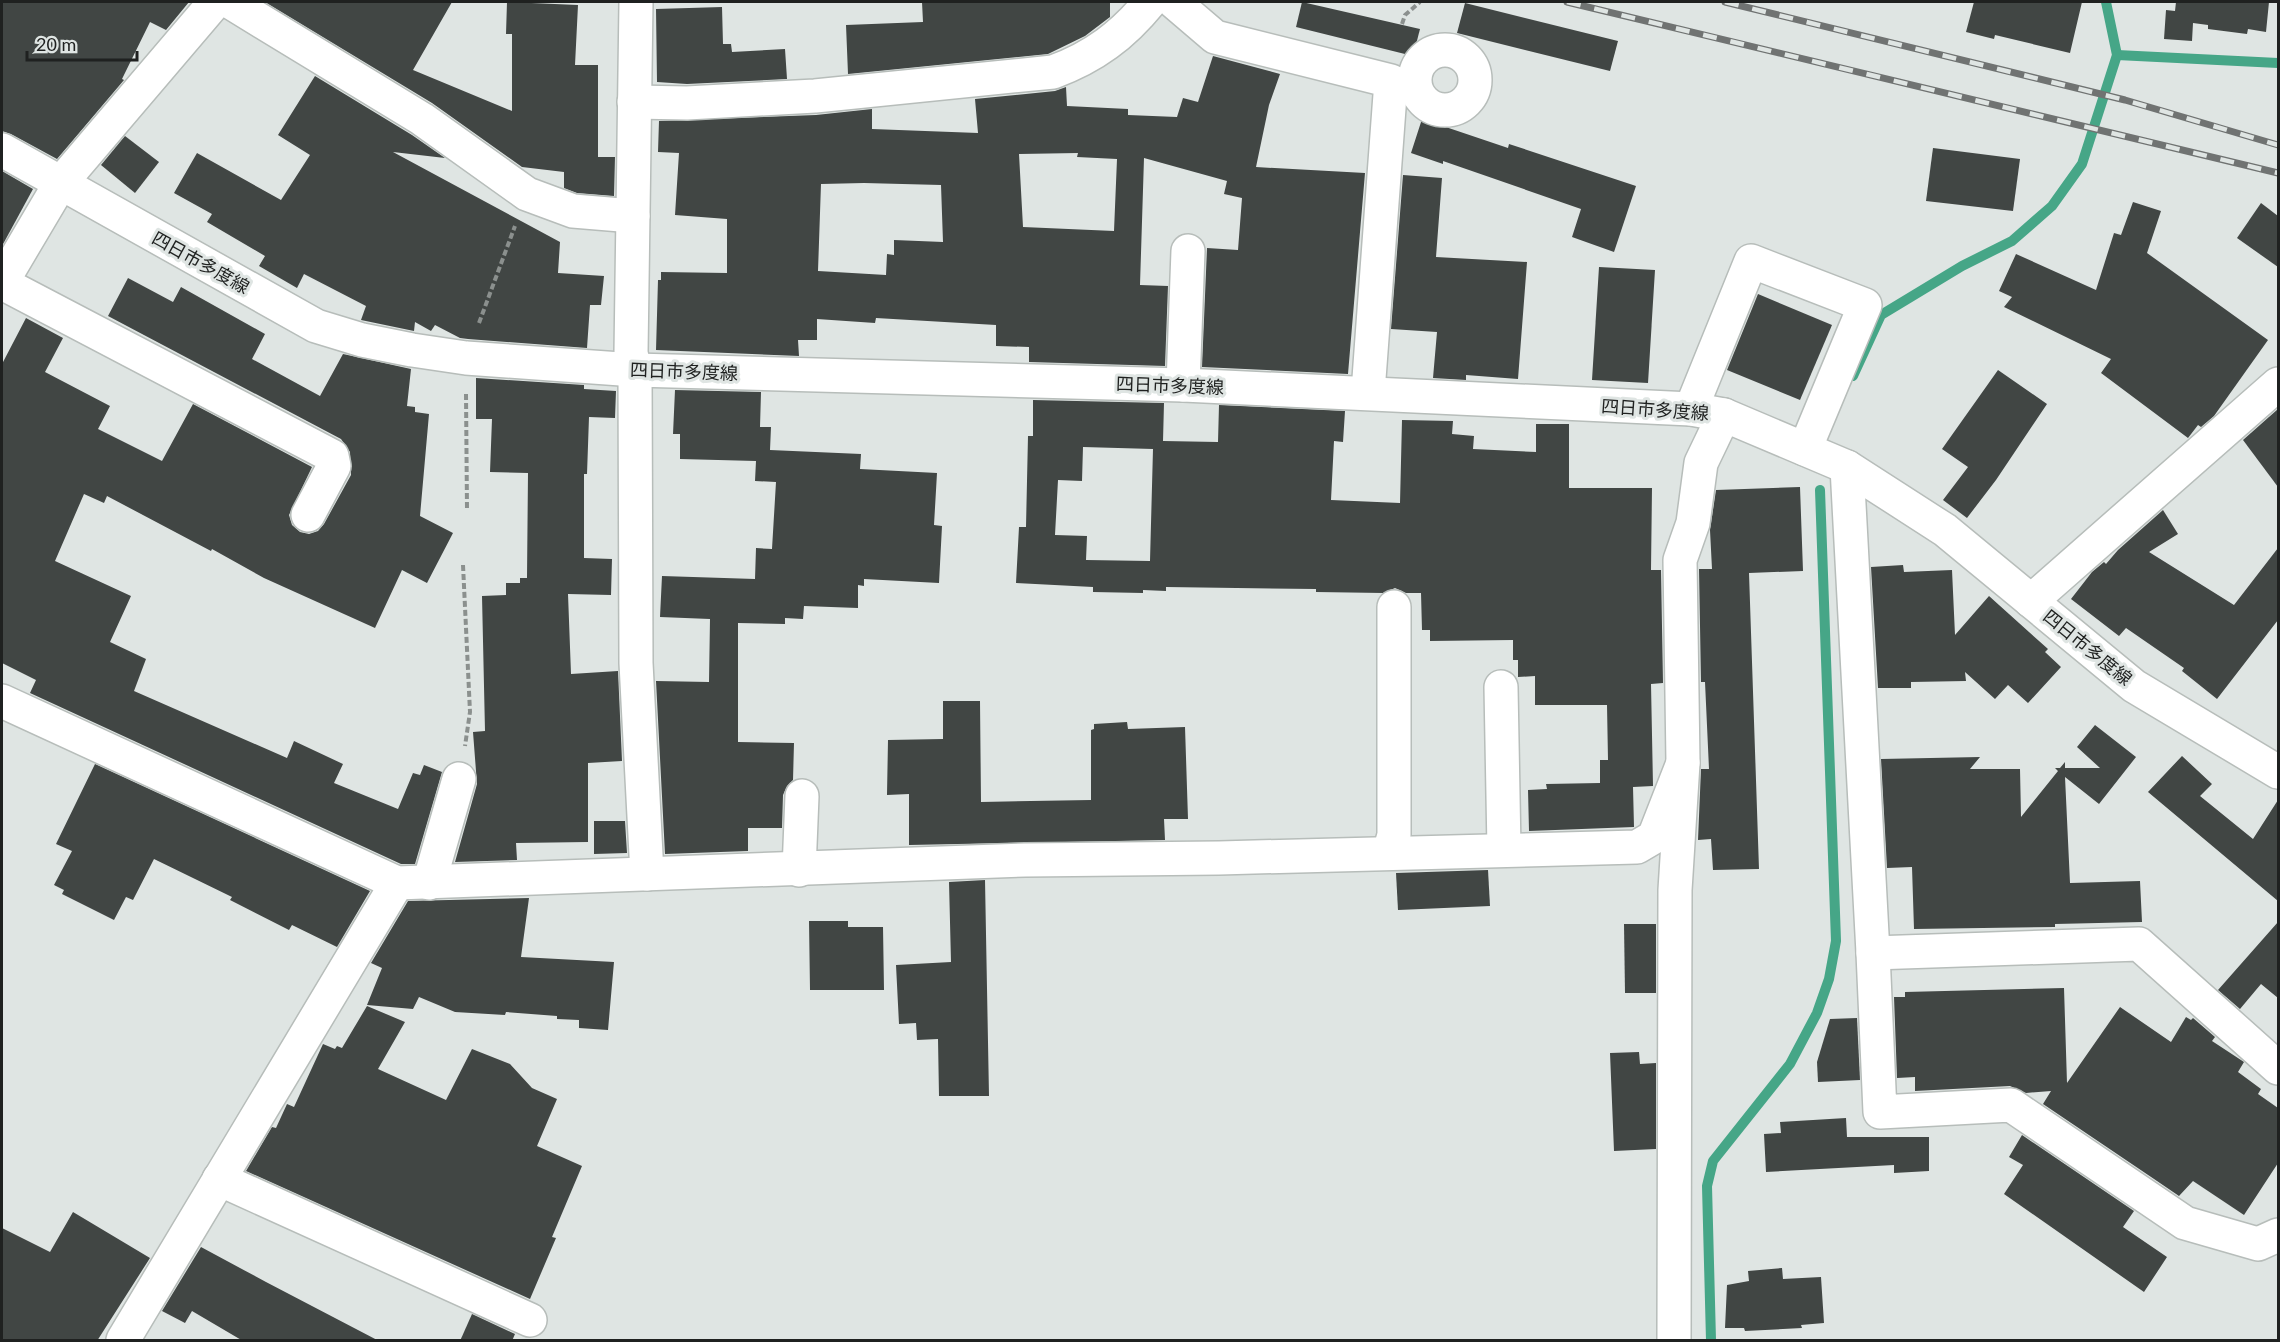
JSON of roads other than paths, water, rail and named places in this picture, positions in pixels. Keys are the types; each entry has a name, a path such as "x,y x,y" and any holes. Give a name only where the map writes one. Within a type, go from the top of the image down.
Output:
{"street":[{"path":"215,2 60,184 2,283 332,456 334,466 308,515"},
{"path":"230,2 422,119 527,194 573,212 633,216"},
{"path":"636,2 631,353 634,370 636,663 647,874"},
{"path":"634,102 687,103 814,96 1053,72 1077,63 1103,48 1128,28 1150,2"},
{"path":"1174,2 1215,37 1390,95 1430,106 1453,110 1464,104 1472,96 1475,72 1470,62 1461,54 1449,50 1427,56 1390,95 1368,392"},
{"path":"1419,65 1416,88 1421,98 1430,106"},
{"name":"四日市多度線","path":"2,150 316,326 362,340 423,352 634,370 1368,392 1691,409 1724,415 1847,467 1945,530 2134,686 2278,772"},
{"path":"1183,385 1188,251"},
{"path":"1691,409 1751,261 1865,305 1805,448"},
{"path":"2031,601 2278,384"},
{"path":"1674,1341 1676,890 1683,763 1680,560 1693,523 1701,463 1724,415"},
{"path":"1847,467 1880,1112 2011,1105 2185,1223 2258,1244 2278,1235"},
{"path":"1389,853 1394,835 1394,607"},
{"path":"1501,687 1504,850"},
{"path":"2,701 397,883 1025,860 1219,858 1643,845 1654,837 1683,763"},
{"path":"429,883 459,779"},
{"path":"799,870 802,796"},
{"path":"123,1341 397,883"},
{"path":"1873,953 2139,944 2278,1068"},
{"path":"219,1179 530,1320"}],"waterway":[{"path":"1853,376 1881,315 1962,266 2012,241 2052,206 2082,164 2117,55 2106,2"},
{"path":"2117,55 2278,63"},
{"path":"1711,1340 1707,1186 1713,1161 1790,1064 1817,1013 1829,979 1836,941 1820,490"}],"railway":[{"path":"1567,2 2278,173"},
{"path":"1725,2 2125,100 2278,145"}]}
